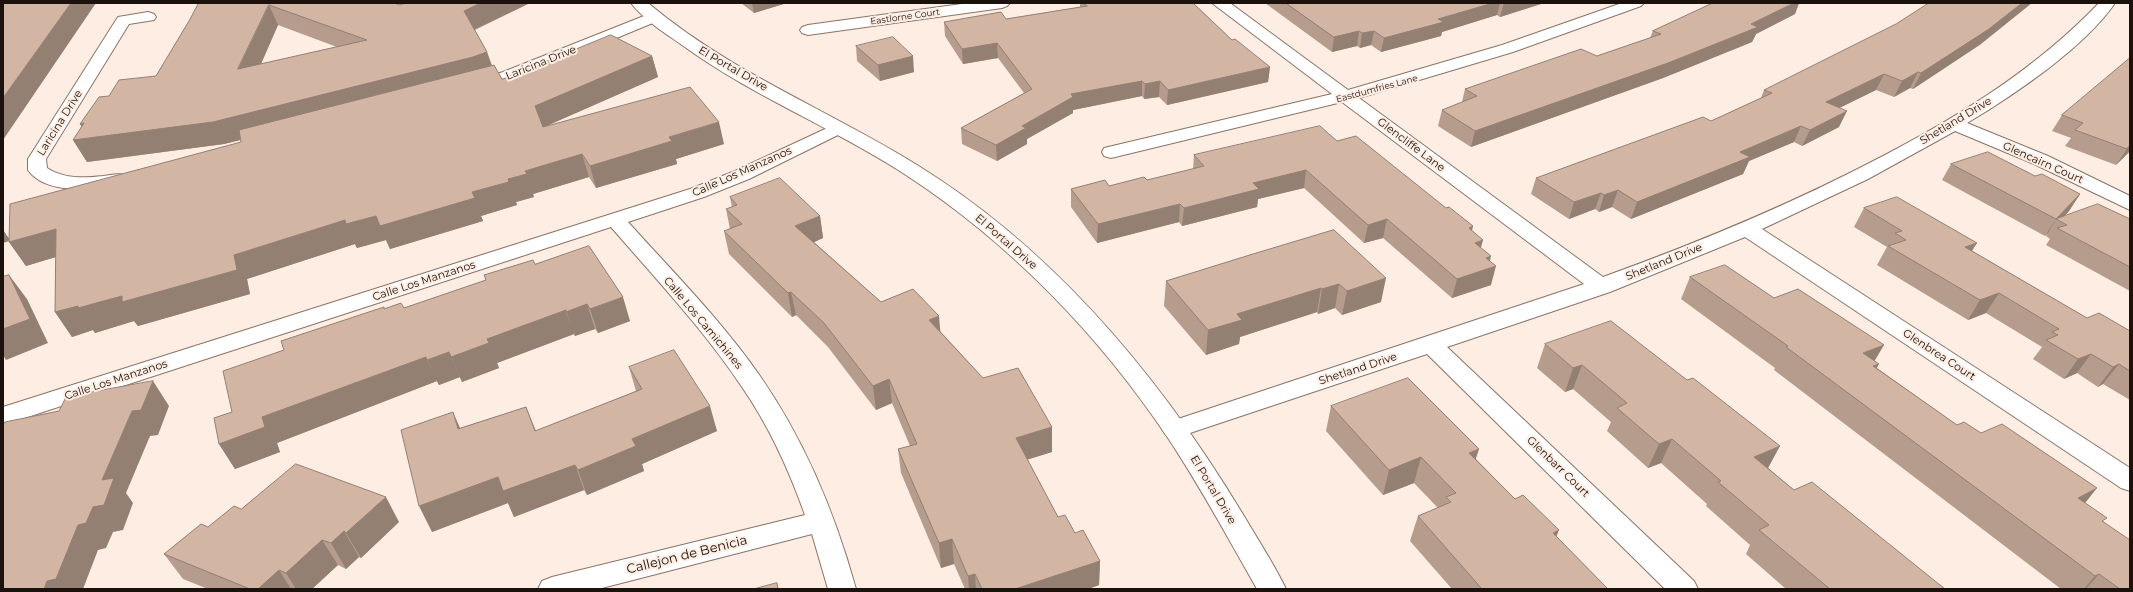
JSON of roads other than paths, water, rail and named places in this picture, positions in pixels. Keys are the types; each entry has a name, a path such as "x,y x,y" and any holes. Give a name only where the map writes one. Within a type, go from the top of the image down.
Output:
{"street":[{"name":"El Portal Drive","path":"639,3 654,17 713,59 912,171 963,206 1014,247 1067,298 1118,353 1175,428 1200,466 1272,589"},
{"name":"Eastlorne Court","path":"808,30 1002,3"},
{"name":"Glencliffe Lane","path":"1220,3 1602,287"},
{"name":"Eastdumfries Lane","path":"1112,152 1264,118 1424,76 1526,44 1636,3"},
{"name":"Shetland Drive","path":"1175,428 1431,345 1602,287 1747,230 1862,176 1954,124 2008,89 2068,42 2107,3"},
{"name":"Laricina Drive","path":"131,176 83,183 61,182 46,177 38,170 37,159 124,20 148,17"},
{"name":"Laricina Drive","path":"456,92 508,76 654,17"},
{"name":"Glencairn Court","path":"1954,124 2041,160 2130,204"},
{"name":"Calle Los Manzanos","path":"3,416 697,193 742,175 838,128"},
{"name":"Calle Los Camichines","path":"616,220 732,355 764,401 793,453 822,521 834,555 842,589"},
{"name":"Glenbrea Court","path":"1747,230 2130,481"},
{"name":"Glenbarr Court","path":"1431,345 1684,589"},
{"name":"Callejon de Benicia","path":"552,589 822,521"}]}
